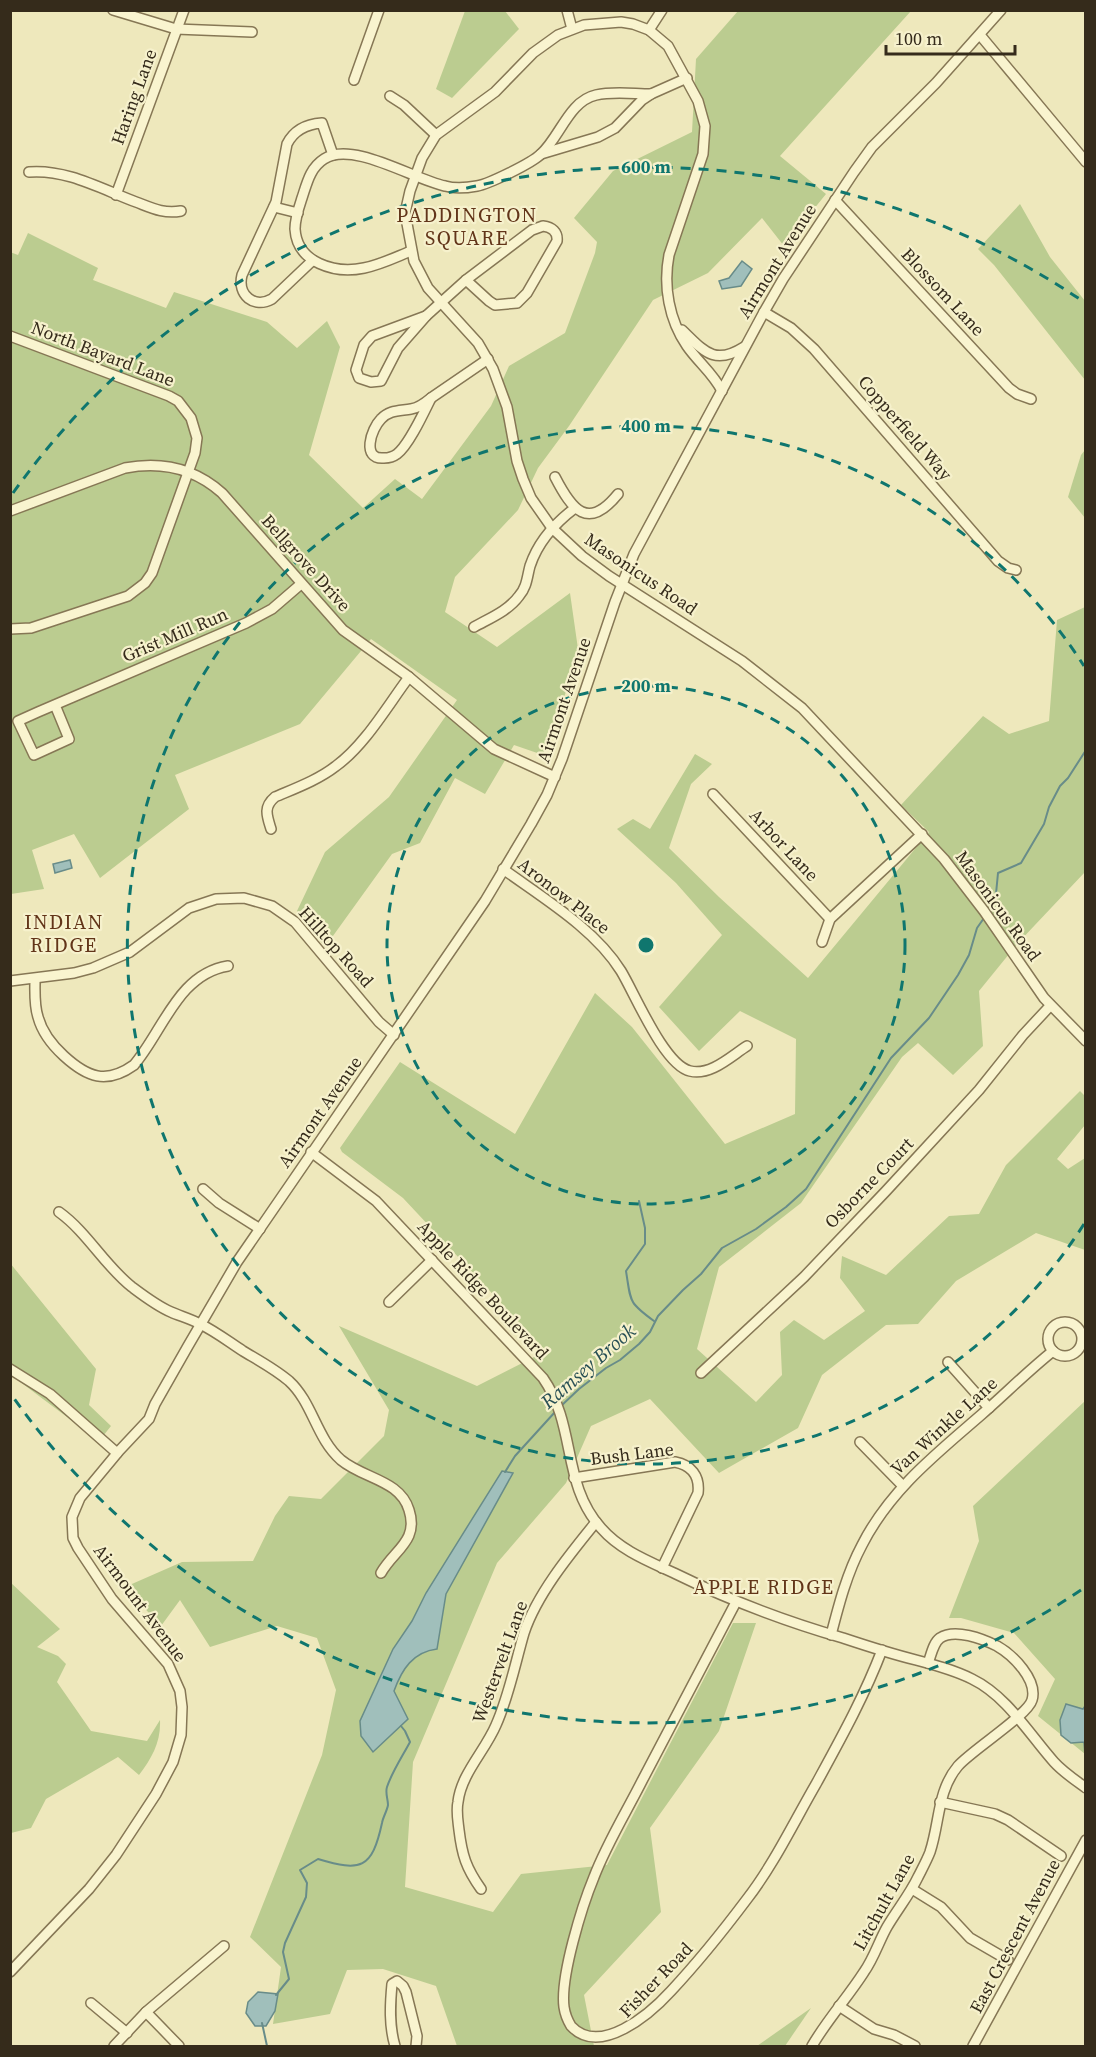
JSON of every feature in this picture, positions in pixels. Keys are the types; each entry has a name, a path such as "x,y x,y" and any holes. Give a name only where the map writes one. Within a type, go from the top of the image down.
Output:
{"street":[{"path":"113,10 176,29 252,32"},
{"name":"Haring Lane","path":"116,195 184,10"},
{"path":"354,80 379,10"},
{"path":"567,10 572,29"},
{"path":"649,30 662,10"},
{"name":"Airmont Avenue","path":"155,1404 237,1262 484,901 531,824 555,777 621,583 639,545 764,312 835,200 872,147 928,92 1000,10"},
{"name":"Masonicus Road","path":"722,391 708,370 685,344 669,303 666,272 669,255 703,154 705,140 702,113 687,78 668,46 649,30 633,24 621,22 584,25 558,35 533,53 495,92 436,135 415,175 405,213 411,251 419,273 428,288 466,329 488,359 502,389 523,479 531,498 552,528 582,556 742,661 789,697 819,726 922,834 957,875 1050,1006 1086,1041"},
{"path":"980,35 1086,162"},
{"path":"411,251 377,264 351,270 312,261 301,250 297,242 295,226 309,176 317,164 333,154 341,154 368,158 445,186 459,188 489,184 541,154 598,137 615,128 629,111 651,94 687,78"},
{"path":"541,154 587,98 608,94 651,94"},
{"path":"390,96 404,105 436,135"},
{"path":"312,261 272,300 266,303 253,302 243,293 242,275 274,207 287,144 295,132 313,124 322,123 333,154"},
{"path":"29,172 62,173 163,213 181,211"},
{"name":"Blossom Lane","path":"835,200 1010,388 1017,394 1031,399"},
{"path":"274,207 298,213"},
{"path":"426,316 377,333 367,340 356,370 359,378 371,382 381,381 398,348 426,316 466,280 538,227 548,226 556,233 557,241 527,293 518,303 495,305 466,280"},
{"name":"Copperfield Way","path":"764,312 791,328 814,349 998,561 1016,570"},
{"name":"Masonicus Road","path":"678,326 700,348 722,357 731,355 746,345"},
{"name":"North Bayard Lane","path":"10,336 169,396 178,401 191,417 195,428 195,453 190,472 152,573 137,590 128,596 31,628 10,629"},
{"path":"431,398 398,454 390,458 375,457 371,452 370,440 382,417 399,410 420,406 431,398 488,359"},
{"name":"Bellgrove Drive","path":"10,511 125,468 151,464 167,465 203,478 222,493 343,630 409,677 494,749 555,777"},
{"path":"555,477 575,508 586,514 604,510 618,494"},
{"path":"474,627 509,607 520,595 527,582 536,552 552,528 575,508"},
{"name":"Grist Mill Run","path":"54,705 69,739 34,755 18,721 54,705 246,623 272,609 301,584"},
{"path":"271,829 266,814 269,802 274,797 314,780 337,766 358,744 409,677"},
{"name":"Arbor Lane","path":"713,794 830,919"},
{"path":"822,942 830,919 922,834"},
{"name":"Aronow Place","path":"503,869 588,932 603,948 621,970 663,1046 684,1069 692,1072 705,1072 747,1046"},
{"name":"Hilltop Road","path":"10,981 74,973 112,961 149,939 176,916 202,902 244,898 272,906 295,922 379,1022 394,1035"},
{"path":"35,979 35,1004 38,1018 49,1039 78,1069 87,1074 106,1077 125,1071 134,1065 172,1008 199,978 217,968 228,966"},
{"name":"Osborne Court","path":"701,1373 804,1276 886,1191 979,1090 1023,1035 1050,1006"},
{"name":"Apple Ridge Boulevard","path":"311,1152 376,1201 543,1378 552,1391 563,1419 574,1478 585,1505 596,1522 616,1542 662,1568 777,1618 928,1663 975,1680 991,1691 1056,1764 1086,1788"},
{"path":"203,1189 219,1203 260,1228"},
{"path":"59,1212 82,1230 117,1274 130,1286 168,1311 201,1324 289,1381 307,1404 322,1438 340,1459 365,1476 386,1483 401,1494 410,1512 410,1530 403,1548 386,1563 381,1573"},
{"path":"389,1302 432,1260"},
{"name":"Van Winkle Lane","path":"831,1635 843,1590 861,1546 876,1520 902,1485 1053,1351"},
{"path":"948,1362 989,1408"},
{"path":"10,1369 50,1394 117,1453"},
{"name":"Airmount Avenue","path":"10,1972 89,1889 116,1855 156,1794 173,1762 182,1735 180,1691 168,1664 112,1599 78,1548 74,1538 72,1517 80,1498 149,1419 155,1404"},
{"path":"860,1442 902,1485"},
{"name":"Bush Lane","path":"574,1478 675,1462 693,1472 699,1485 698,1493 662,1568"},
{"name":"Westervelt Lane","path":"481,1889 469,1873 462,1854 457,1805 460,1790 490,1739 501,1714 532,1614 576,1547 596,1522"},
{"name":"Fisher Road","path":"736,1602 606,1851 584,1904 574,1938 565,1985 564,2008 572,2028 591,2041 616,2040 626,2035 652,2012 708,1949 748,1899 839,1743 869,1685 882,1650"},
{"name":"Litchult Lane","path":"813,2046 822,2028 866,1970 886,1930 912,1889 930,1852 940,1802 949,1779 968,1756 1032,1702 1034,1690 1022,1669 1003,1649 976,1638 953,1634 940,1638 935,1644 928,1663"},
{"path":"940,1802 995,1814 1008,1820 1061,1856"},
{"name":"East Crescent Avenue","path":"973,2046 1086,1840"},
{"path":"912,1889 941,1907 970,1938 1008,1960"},
{"path":"114,2046 147,2012 224,1946"},
{"path":"395,2046 392,2037 390,2004 392,1984 397,1981 406,1992 417,2036 416,2046"},
{"path":"91,2003 127,2033"},
{"path":"839,2006 874,2029 894,2035 915,2046"},
{"path":"147,2012 179,2046"}],"green space":[{"path":"465,11 505,11 519,29 452,98 436,89"},
{"path":"738,11 911,11 780,156 826,194 784,246 762,218 708,273 653,300 569,426 538,468 518,510 455,577 445,612 497,647 570,593 579,656 543,755 514,745 485,794 455,778 420,843 392,854 325,947 297,911 325,852 389,797 457,700 371,639 300,724 175,775 189,809 100,878 74,834 32,850 44,889 11,894 10,252 18,255 28,233 98,268 93,280 166,308 174,292 267,322 297,348 327,321 340,347 309,455 363,508 395,479 422,499 491,406 509,366 565,333 597,242 574,218 613,171 692,132 696,59"},
{"path":"1020,204 1050,257 1085,301 1085,380 994,265 978,249"},
{"path":"1085,450 1085,518 1068,497 1081,455"},
{"path":"1085,607 1085,872 1018,943 979,991 983,1046 953,1075 918,1043 902,1057 801,1203 719,1267 697,1349 756,1402 782,1375 780,1332 794,1320 824,1340 865,1311 840,1278 842,1256 886,1275 949,1216 979,1214 1006,1165 1080,1091 1085,1096 1085,1125 1057,1159 1068,1169 1085,1158 1085,1250 1036,1233 956,1281 918,1324 886,1325 822,1375 798,1428 719,1473 650,1399 591,1426 566,1483 497,1563 413,1762 405,1887 493,1912 521,1874 607,1865 733,1623 756,1623 719,1731 650,1828 661,1912 584,1995 594,2046 457,2046 436,1986 383,1969 347,1970 330,2014 273,2024 281,1967 250,1937 322,1755 336,1690 317,1638 277,1626 210,1647 180,1600 161,1626 125,1587 182,1562 253,1561 275,1516 289,1496 321,1499 384,1436 389,1410 339,1326 477,1386 546,1351 403,1198 342,1152 340,1148 400,1062 515,1134 595,993 632,1027 725,1144 795,1114 796,1039 740,1011 699,1051 659,1007 722,935 676,883 617,829 633,819 650,829 695,754 712,764 691,784 669,848 808,978 929,832 901,805 983,716 1009,734 1049,721 1057,620"},
{"path":"10,1263 96,1369 89,1405 111,1426 99,1441 11,1375"},
{"path":"1085,1401 1085,1754 1038,1716 1055,1679 1014,1633 961,1618 949,1618 979,1541 973,1506"},
{"path":"10,1582 60,1629 37,1647 58,1656 66,1664 57,1682 91,1731 147,1741 160,1720 155,1749 139,1775 118,1757 46,1799 31,1828 11,1833"},
{"path":"811,2008 785,2046 757,2046"}],"water":[{"path":"742,261 752,269 741,286 722,289 719,281 729,278"},
{"path":"70,860 72,868 55,873 53,864"},
{"path":"502,1471 513,1473 446,1594 437,1649 415,1658 405,1669 394,1691 408,1719 373,1752 361,1736 360,1721 393,1649"},
{"path":"1066,1704 1083,1709 1085,1706 1085,1755 1084,1742 1071,1743 1061,1735 1060,1720"},
{"path":"258,1992 278,1994 275,2011 266,2026 255,2026 246,2013 248,2002"}],"waterway":[{"name":"Ramsey Brook","path":"988,913 995,904 998,873 1021,863 1044,824 1049,807 1060,786 1068,778 1086,750"},
{"name":"Ramsey Brook","path":"561,1406 579,1389 639,1344 650,1332 658,1316 701,1274 722,1248 756,1229 806,1189 891,1058 929,1018 958,975 969,955 977,928 984,918"},
{"path":"639,1201 645,1228 645,1244 626,1271 632,1301 639,1310 654,1321"},
{"name":"Ramsey Brook","path":"505,1472 515,1456 555,1412"},
{"name":"Ramsey Brook","path":"276,1995 289,1979 283,1952 306,1897 307,1883 300,1870 318,1859 355,1865 369,1858 374,1850 387,1807 387,1787 410,1742 401,1726"},
{"name":"Ramsey Brook","path":"262,2023 267,2046"}],"district":[{"name":"PADDINGTON SQUARE","path":"467,226"},
{"name":"INDIAN RIDGE","path":"64,934"},
{"name":"APPLE RIDGE","path":"764,1587"}]}
